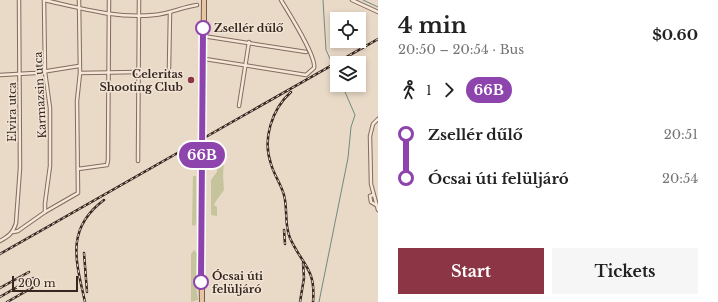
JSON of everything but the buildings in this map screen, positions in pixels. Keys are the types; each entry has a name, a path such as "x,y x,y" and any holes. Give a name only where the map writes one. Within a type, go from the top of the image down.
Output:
{"main road":[{"path":"202,302 200,242 204,0"}],"street":[{"name":"Elvira utca","path":"13,232 16,223 20,168 19,0"},
{"path":"44,0 108,14 139,16 170,12 196,5"},
{"name":"Karmazsin utca","path":"44,0 45,72 50,108 50,166 45,212"},
{"path":"0,241 78,193 77,101 80,73 79,0"},
{"path":"78,169 107,165 109,0"},
{"path":"138,162 139,0"},
{"path":"205,59 306,75 314,68 314,62 301,35 281,0"},
{"path":"352,0 378,12"},
{"path":"169,68 170,12"},
{"path":"203,36 306,52"},
{"path":"239,106 249,42"},
{"path":"0,75 20,75 79,66"},
{"path":"80,73 138,72"},
{"path":"378,119 373,124 370,136 371,184 373,195 370,196 371,202 376,205 378,210"}],"shaded area":[{"path":"220,149 224,152 226,159 224,161 223,176 224,190 214,205 217,207 217,216 211,215 211,180 217,172 218,153"},
{"path":"193,176 196,176 195,226 192,225"},
{"path":"194,250 197,253 196,286 198,300 191,302 191,254"}],"waterway":[{"path":"323,0 326,50 330,59"},
{"path":"363,0 378,7"},
{"path":"319,302 348,158 351,127 355,115 345,92"}],"railway":[{"path":"0,254 378,39"},
{"path":"291,92 284,99 270,125 268,135 268,154 272,168 284,195 288,233 310,274 312,281 313,302"},
{"path":"85,302 77,259 76,246 78,234 83,222 104,200"},
{"path":"284,230 285,244"},
{"path":"84,253 87,292"},
{"path":"300,302 304,278 303,263"},
{"path":"0,288 29,272"},
{"path":"0,297 33,278"},
{"path":"7,302 37,285"}],"bus line":[{"name":"66B","path":"201,282 200,242 203,28"}],"place":[{"name":"Zsellér dűlő","path":"203,28"},
{"name":"Celeritas Shooting Club","path":"191,80"},
{"name":"Ócsai úti felüljáró","path":"201,282"}]}
